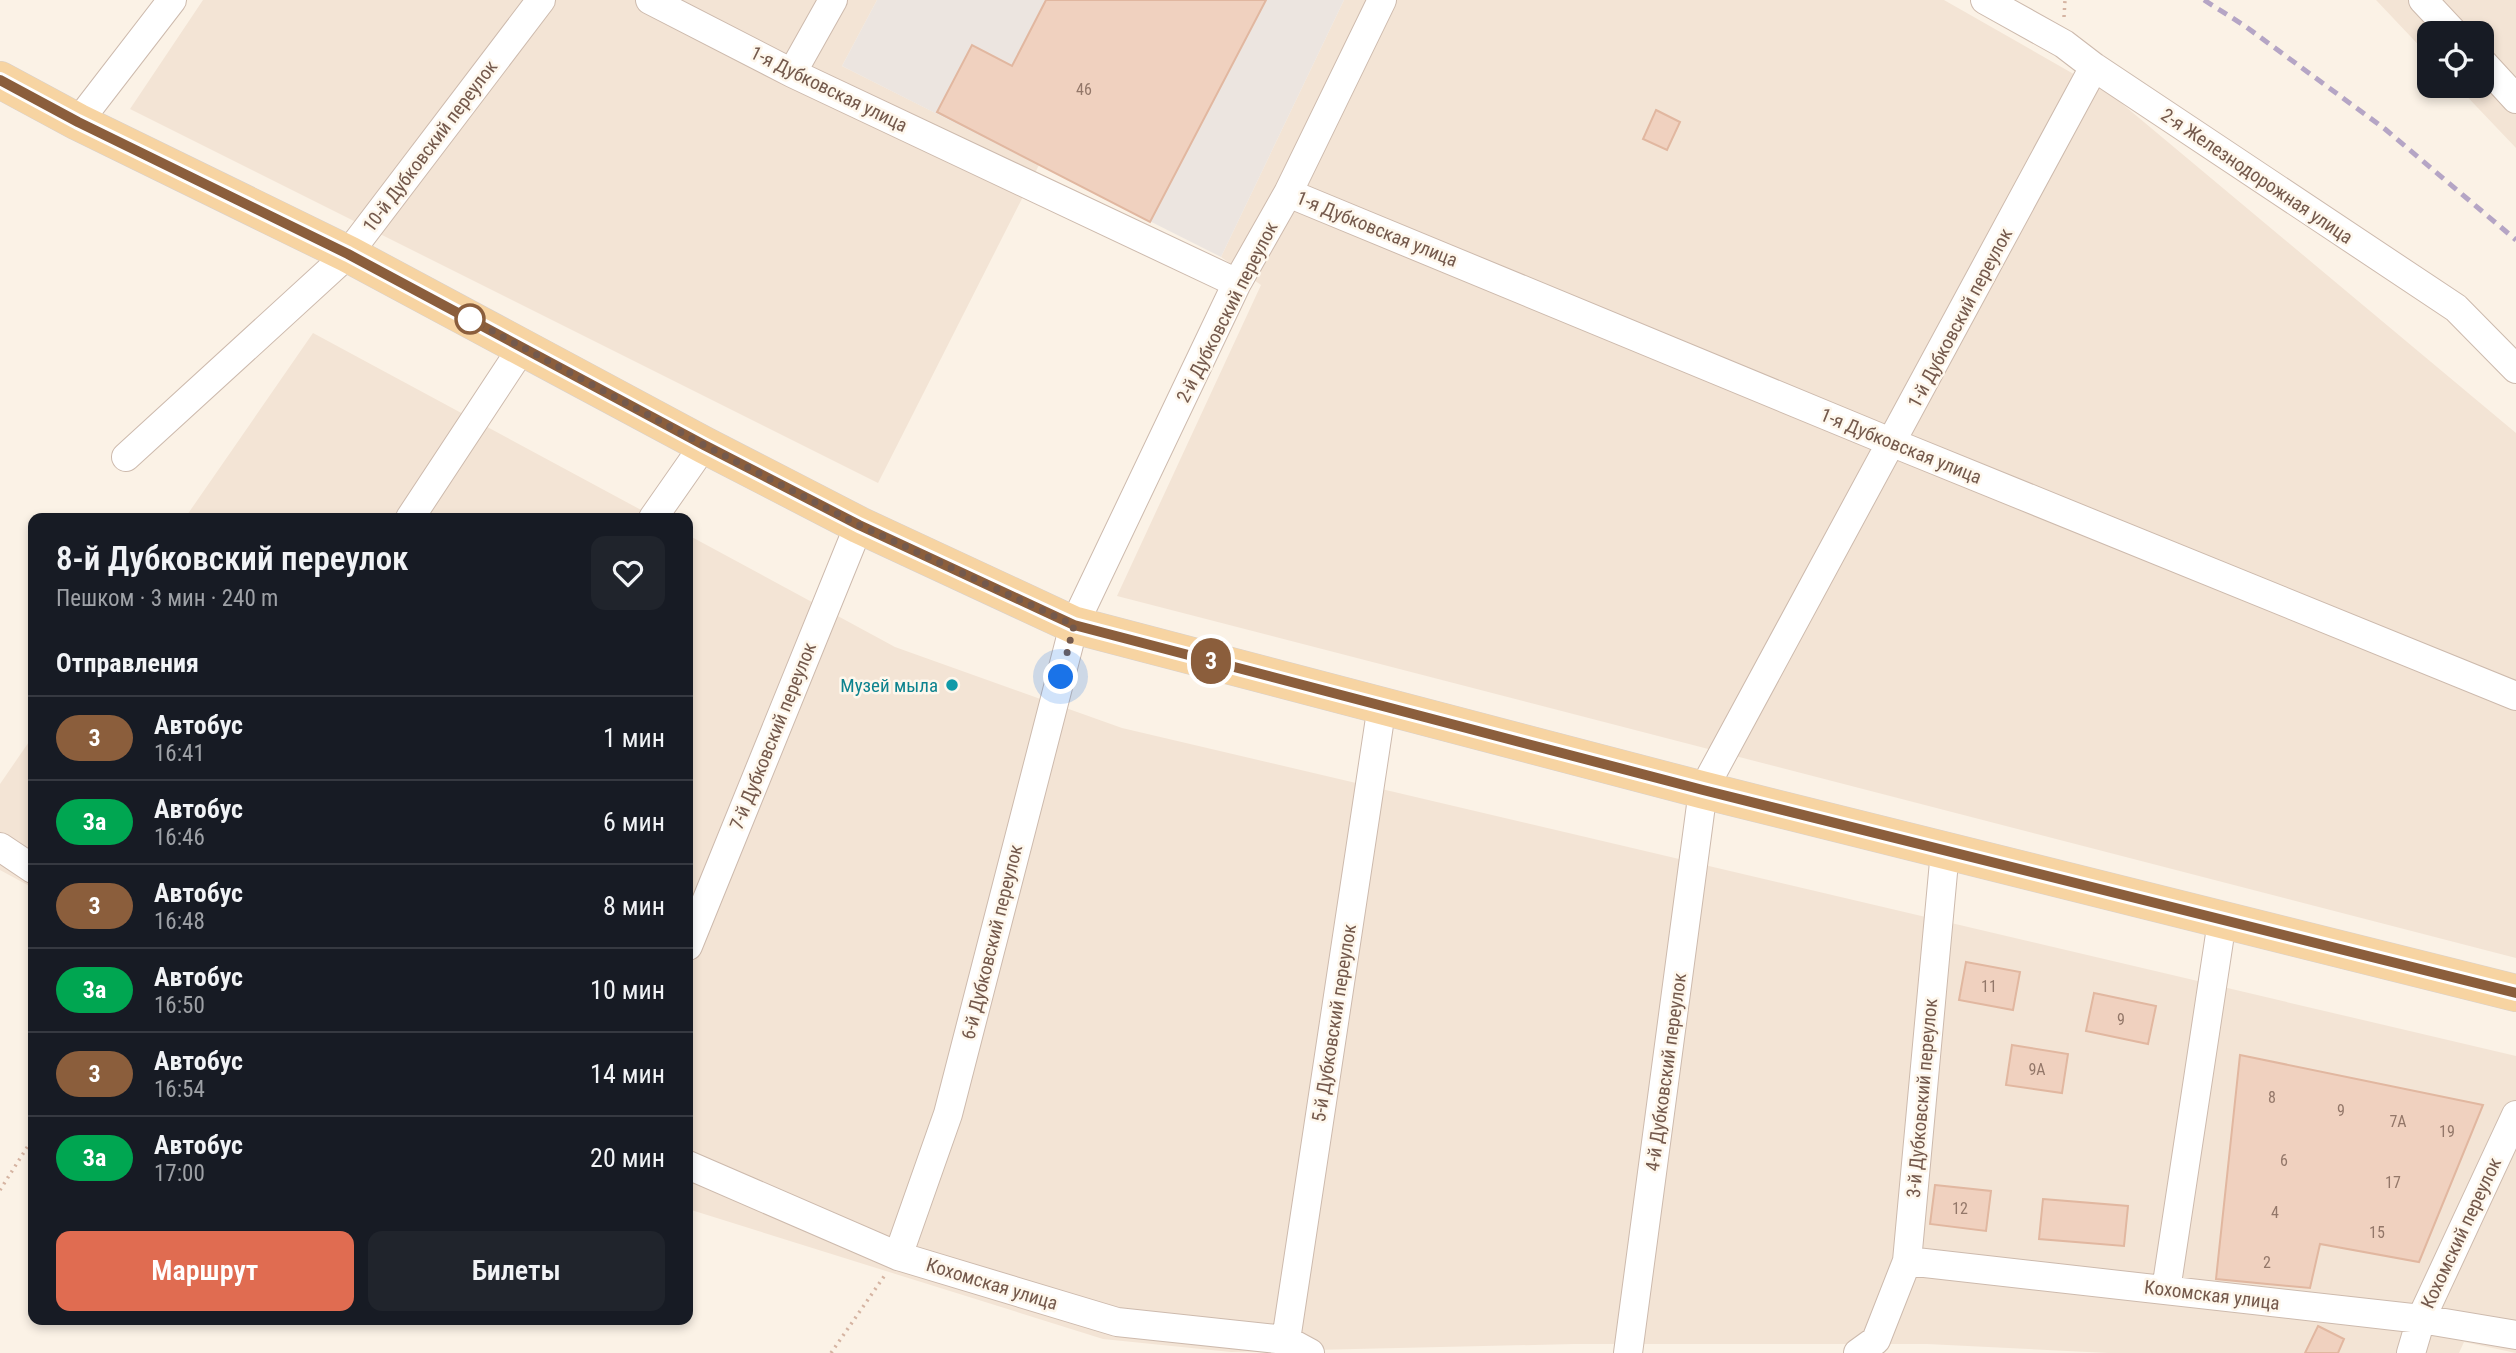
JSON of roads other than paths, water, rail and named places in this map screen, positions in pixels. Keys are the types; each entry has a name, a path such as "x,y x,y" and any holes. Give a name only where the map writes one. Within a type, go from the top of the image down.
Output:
{"main road":[{"path":"0,80 78,122 348,254 859,525 1074,625 1703,790 2516,993"}],"street":[{"path":"78,122 172,0"},
{"name":"10-й Дубковский переулок","path":"126,457 348,254 541,0"},
{"name":"1-я Дубковская улица","path":"650,0 792,73 1237,283"},
{"path":"792,73 833,0"},
{"name":"2-й Дубковский переулок","path":"1074,625 1237,283 1288,192 1382,0"},
{"name":"2-я Железнодорожная улица","path":"1985,0 2064,44 2094,67 2456,308 2516,369"},
{"path":"2423,0 2443,21"},
{"name":"1-й Дубковский переулок","path":"1703,790 2094,67"},
{"path":"2494,75 2516,99"},
{"name":"1-я Дубковская улица","path":"1288,192 1893,443 2516,696"},
{"path":"413,513 522,348"},
{"path":"656,513 704,445"},
{"name":"7-й Дубковский переулок","path":"693,934 859,525"},
{"name":"6-й Дубковский переулок","path":"898,1256 948,1114 1074,625"},
{"name":"5-й Дубковский переулок","path":"1298,1346 1382,705"},
{"name":"4-й Дубковский переулок","path":"1629,1353 1703,790"},
{"path":"0,847 28,866"},
{"name":"3-й Дубковский переулок","path":"1867,1347 1907,1261 1945,851"},
{"path":"2166,1290 2221,920"},
{"name":"Кохомский переулок","path":"2411,1353 2421,1319 2516,1115"},
{"name":"Кохомская улица","path":"693,1167 898,1256 1117,1322 1298,1346"},
{"name":"Кохомская улица","path":"1907,1261 2421,1319 2516,1335"}],"railway":[{"path":"2204,0 2245,26 2385,129 2516,240"}],"place":[{"name":"Музей мыла","path":"952,685"}]}
